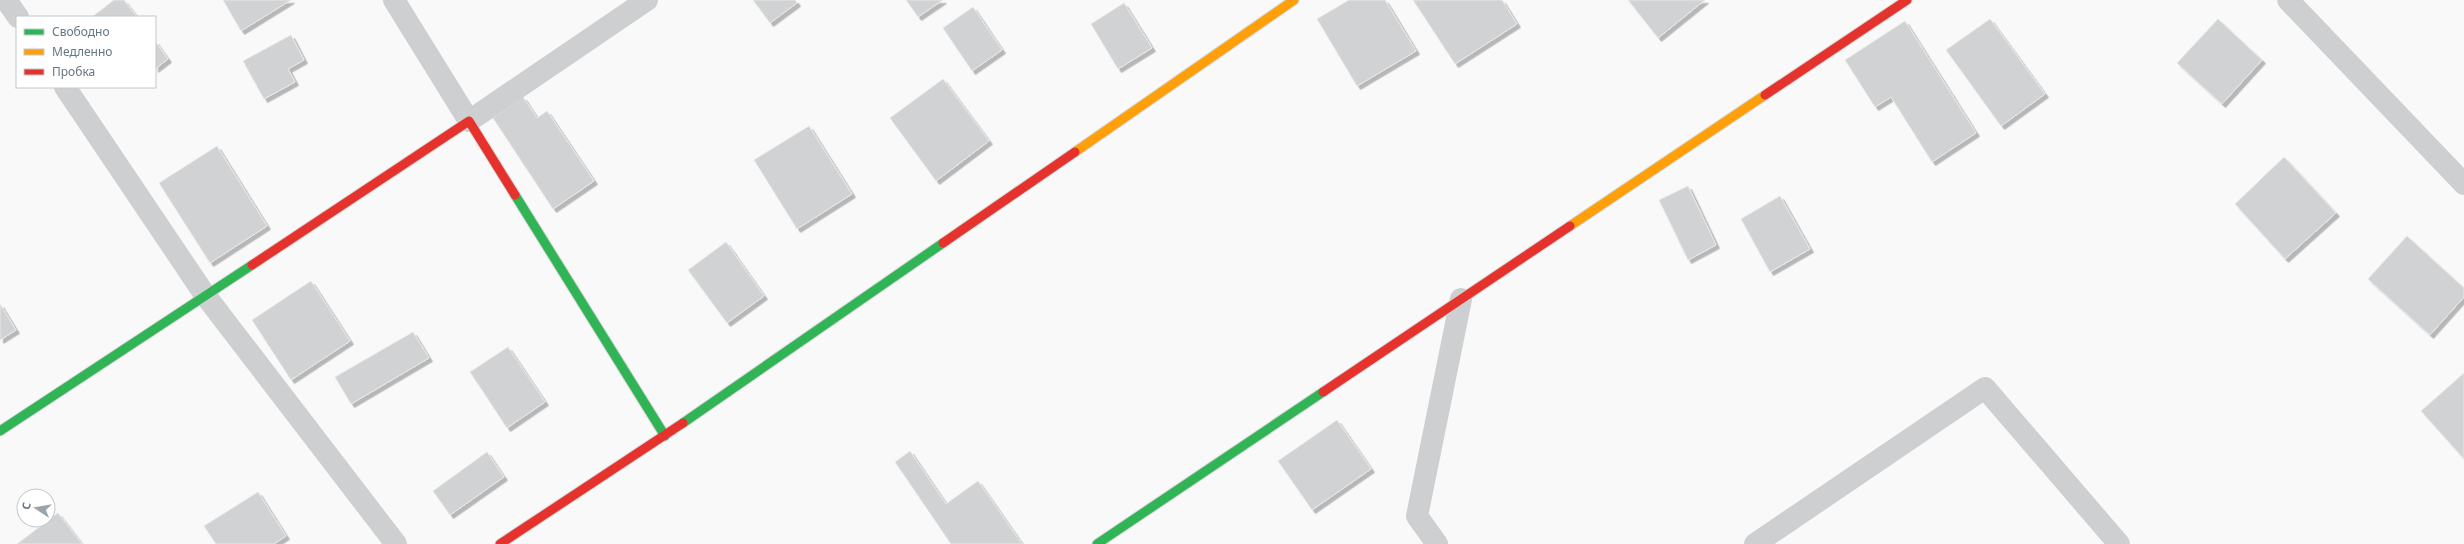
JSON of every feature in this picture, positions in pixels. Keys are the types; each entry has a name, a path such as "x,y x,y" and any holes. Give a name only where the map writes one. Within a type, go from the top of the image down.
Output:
{"street":[{"path":"6,0 17,16"},
{"path":"394,0 665,436"},
{"path":"0,431 469,121 647,0"},
{"path":"500,544 665,436 1294,0"},
{"path":"1097,544 1907,0"},
{"path":"2288,0 2464,184"},
{"path":"66,88 205,295 396,544"},
{"path":"1437,544 1417,516 1461,299"},
{"path":"1756,544 1985,388 2120,544"}],"building":[{"path":"114,0 124,0 136,16 93,16"},
{"path":"223,0 291,0 241,31"},
{"path":"753,0 795,0 797,3 770,23"},
{"path":"906,0 943,0 918,17"},
{"path":"1349,0 1385,0 1416,51 1357,86 1317,19"},
{"path":"1413,0 1502,0 1517,24 1455,64"},
{"path":"1628,0 1705,0 1658,38"},
{"path":"1124,3 1152,48 1118,69 1091,24"},
{"path":"973,7 1002,50 972,71 943,28"},
{"path":"1990,19 2045,94 2001,126 1946,50"},
{"path":"2218,19 2262,60 2222,104 2177,63"},
{"path":"1905,21 1976,133 1932,162 1891,97 1875,107 1845,60"},
{"path":"291,35 304,60 288,69 295,82 264,99 243,61"},
{"path":"156,42 168,59 156,68"},
{"path":"943,79 989,141 936,181 890,118"},
{"path":"523,97 537,118 547,111 594,181 553,209 493,118"},
{"path":"809,126 852,194 797,229 754,160"},
{"path":"217,146 267,226 210,263 159,183"},
{"path":"2284,157 2336,213 2285,259 2235,204"},
{"path":"1688,186 1716,245 1688,260 1659,200"},
{"path":"1780,196 1810,249 1770,272 1741,219"},
{"path":"2407,236 2464,288 2464,297 2430,335 2368,279"},
{"path":"726,242 764,296 727,323 688,270"},
{"path":"311,281 350,341 291,380 252,320"},
{"path":"0,304 16,330 0,340"},
{"path":"413,332 429,358 351,404 335,377"},
{"path":"508,347 545,402 507,428 470,372"},
{"path":"2464,373 2464,459 2421,411"},
{"path":"1337,420 1371,469 1312,510 1278,461"},
{"path":"910,451 946,504 978,481 1022,544 951,544 895,462"},
{"path":"487,452 504,477 450,515 433,491"},
{"path":"258,492 286,536 274,544 216,544 204,526"},
{"path":"58,513 82,544 17,544 38,528 56,528 56,515"}],"traffic: fast":[{"path":"515,195 665,436"},
{"path":"683,423 943,243"},
{"path":"0,431 252,265"},
{"path":"1097,544 1323,392"}],"traffic: slow":[{"path":"1075,152 1294,0"},
{"path":"1570,226 1765,95"}],"traffic: jam":[{"path":"1765,95 1907,0"},
{"path":"252,265 469,121 515,195"},
{"path":"943,243 1075,152"},
{"path":"1323,392 1570,226"},
{"path":"500,544 683,423"}]}
